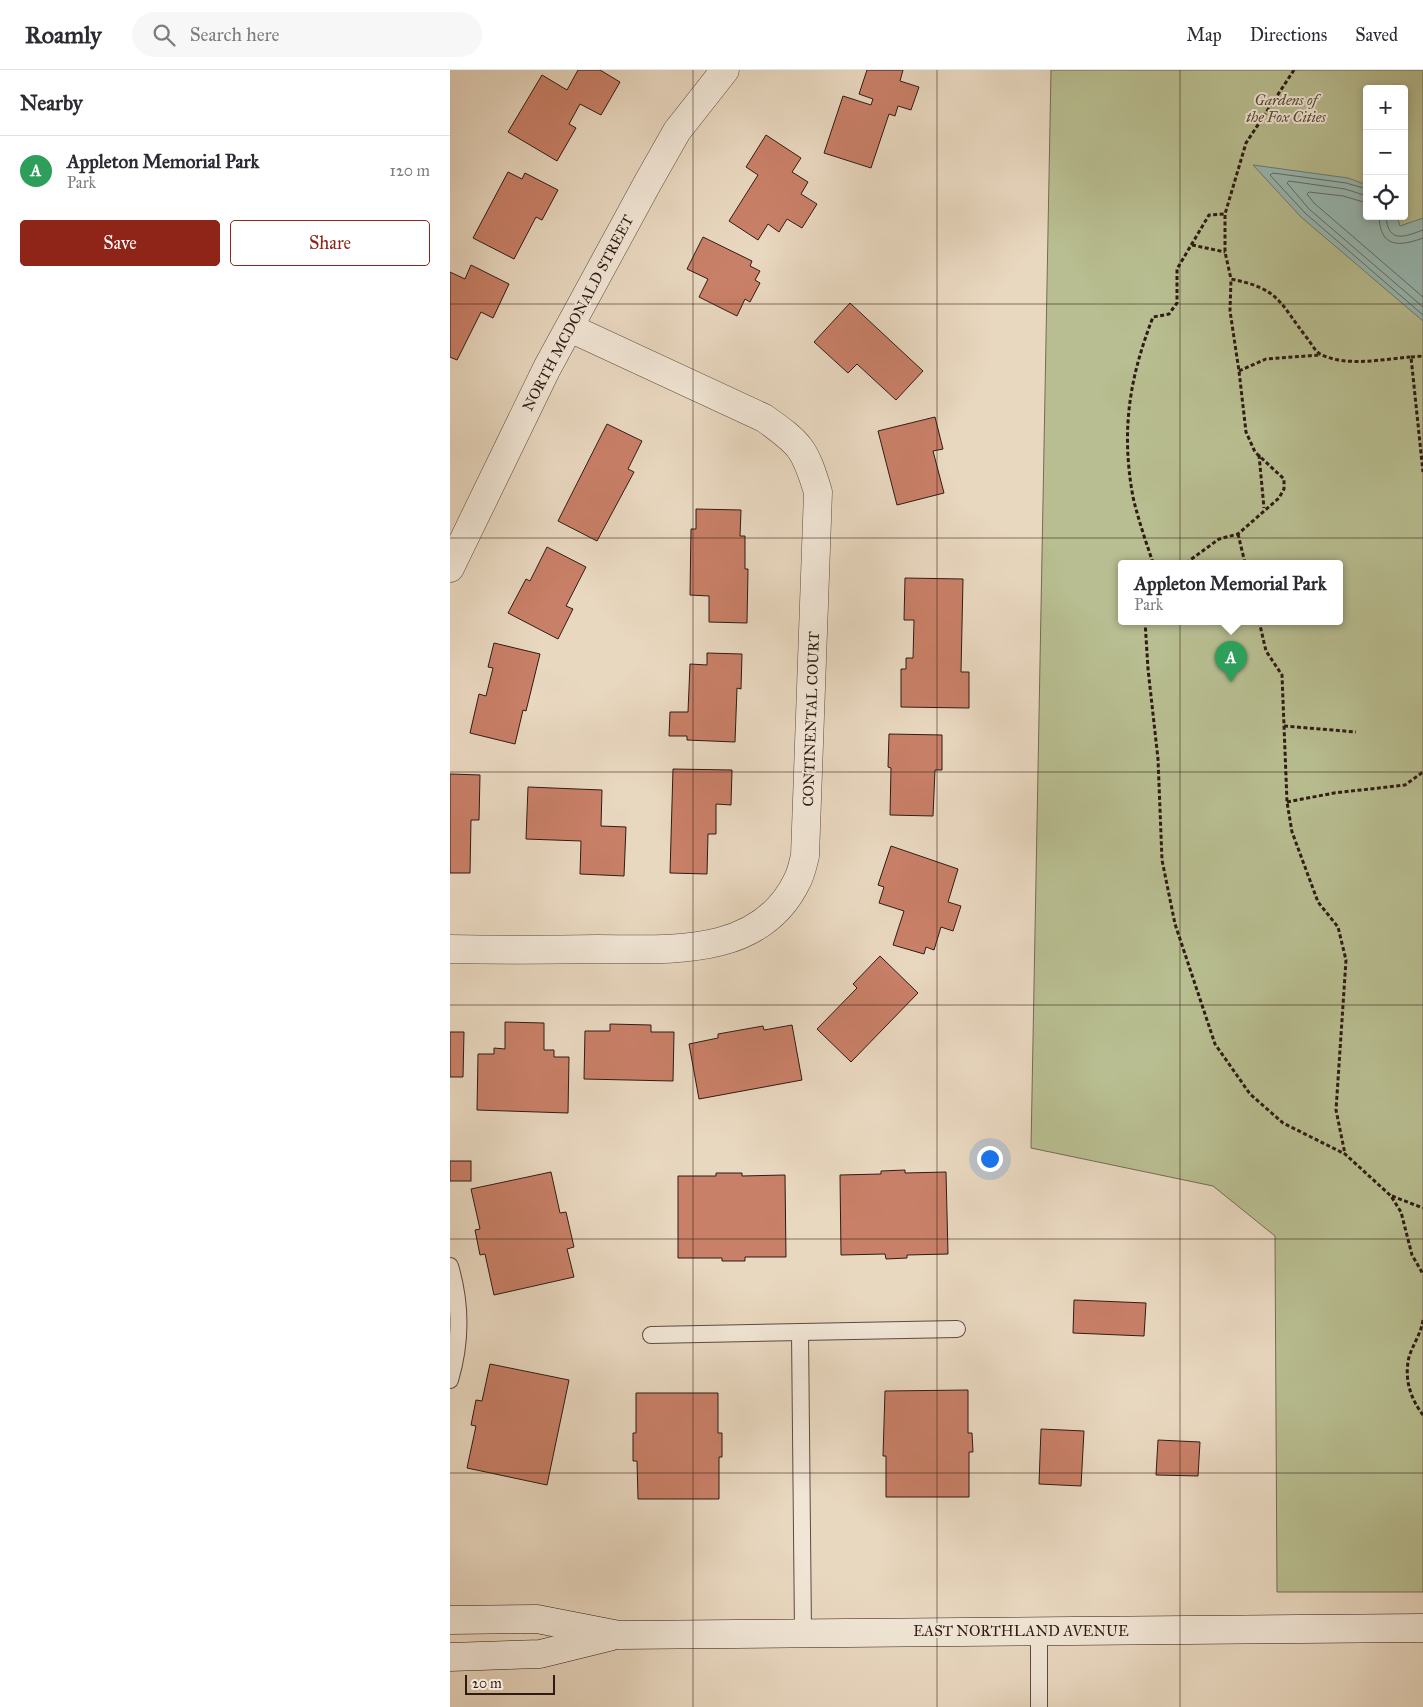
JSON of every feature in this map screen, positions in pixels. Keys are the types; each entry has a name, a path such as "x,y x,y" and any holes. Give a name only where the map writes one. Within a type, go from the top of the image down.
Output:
{"street":[{"name":"NORTH MCDONALD STREET","path":"450,568 547,368 677,131 725,70"},
{"name":"CONTINENTAL COURT","path":"450,949 691,949 732,940 757,926 780,908 798,881 805,856 818,492 808,458 792,438 764,418 570,328"},
{"name":"EAST NORTHLAND AVENUE","path":"450,1620 537,1619 620,1635 1423,1628"},
{"name":"EAST NORTHLAND AVENUE","path":"450,1657 540,1654 620,1635"}],"lane":[{"path":"450,1266 459,1318 455,1364 450,1380"},
{"path":"651,1335 753,1331 957,1329"},
{"path":"800,1332 803,1632"},
{"path":"1039,1631 1039,1707"}],"path":[{"path":"1190,560 1219,539 1238,534 1264,509 1279,498 1284,489 1284,479 1254,452 1246,432 1230,311 1231,279 1224,252 1224,214 1246,144 1294,70"},
{"path":"1152,560 1134,498 1127,437 1130,398 1137,358 1153,317 1169,314 1177,303 1177,269 1209,215 1224,214"},
{"path":"1192,245 1224,252"},
{"path":"1231,279 1257,284 1280,298 1290,316 1320,355"},
{"path":"1239,371 1266,359 1320,355 1334,359 1365,361 1423,356"},
{"path":"1411,357 1423,472"},
{"path":"1258,456 1264,509"},
{"path":"1238,534 1244,560"},
{"path":"1146,625 1148,669 1158,759 1162,860 1175,924 1215,1044 1250,1094 1263,1106 1284,1123 1344,1154 1391,1196 1401,1212 1412,1255 1423,1274"},
{"path":"1260,625 1266,651 1282,675 1288,802 1292,832 1318,902 1338,927 1346,960 1336,1110 1344,1154"},
{"path":"1284,726 1356,732"},
{"path":"1288,802 1334,793 1405,785 1423,772"},
{"path":"1391,1196 1423,1208"},
{"path":"1423,1320 1421,1332 1410,1356 1407,1374 1412,1401 1423,1415"}],"green space":[{"name":"Gardens of the Fox Cities","path":"1051,70 1423,70 1423,1592 1277,1592 1275,1236 1213,1186 1031,1148"}],"water":[{"path":"1253,165 1348,178 1363,184 1363,220 1398,220 1400,226 1423,218 1423,321 1301,217"}],"building":[{"path":"578,70 600,70 620,82 601,115 580,104 569,124 576,128 557,161 508,132 542,75 567,90"},
{"path":"867,70 903,70 900,81 919,87 911,110 898,106 895,116 889,114 871,168 824,153 843,96 871,105 873,99 859,94"},
{"path":"766,135 801,158 792,172 808,182 801,194 817,204 802,228 787,219 779,232 768,224 758,240 729,221 758,175 746,167"},
{"path":"508,172 522,179 525,173 558,190 542,220 536,217 514,259 473,238"},
{"path":"703,237 752,261 750,266 760,271 755,280 760,283 750,302 745,299 737,316 699,297 708,279 687,269"},
{"path":"471,265 509,284 493,318 481,312 457,360 450,357 450,272 465,279"},
{"path":"850,303 923,371 896,400 857,364 848,373 814,342"},
{"path":"935,417 943,449 933,451 944,493 897,505 878,431"},
{"path":"607,424 642,441 628,469 634,472 597,541 558,521"},
{"path":"696,509 741,510 740,536 745,536 745,569 748,569 747,623 709,622 709,596 690,595 691,529 696,529"},
{"path":"547,547 586,567 566,606 573,609 558,639 508,613 526,579 530,581"},
{"path":"905,578 963,579 961,672 969,672 969,708 901,707 901,669 906,669 906,658 913,658 914,620 904,620"},
{"path":"494,643 540,654 526,711 523,710 515,744 470,733 479,694 486,696 493,668 488,667"},
{"path":"707,653 742,654 741,689 737,688 735,742 687,740 687,736 669,736 670,712 688,712 690,664 707,665"},
{"path":"889,734 942,735 942,770 935,770 933,816 890,815 891,768 888,767"},
{"path":"673,769 732,770 731,805 716,804 716,834 708,834 707,874 670,873"},
{"path":"450,774 480,775 479,820 471,820 470,873 450,873"},
{"path":"528,787 602,790 601,826 626,827 624,876 580,874 581,841 526,839"},
{"path":"891,846 958,869 948,902 961,906 953,931 941,927 934,950 926,947 924,954 893,945 904,911 879,903 884,887 878,885"},
{"path":"880,956 918,993 851,1062 817,1029 857,988 853,984"},
{"path":"505,1022 544,1023 544,1050 554,1050 554,1057 569,1057 568,1113 477,1110 478,1054 494,1054 494,1048 505,1049"},
{"path":"610,1024 651,1025 651,1032 674,1032 673,1081 584,1079 585,1031 610,1031"},
{"path":"792,1025 802,1080 699,1099 689,1044 718,1038 718,1034 763,1026 764,1030"},
{"path":"450,1032 464,1032 463,1077 450,1077"},
{"path":"450,1161 471,1161 471,1181 450,1181"},
{"path":"905,1170 905,1173 946,1172 948,1254 907,1255 907,1258 886,1259 885,1254 841,1255 840,1175 881,1174 881,1171"},
{"path":"551,1172 560,1213 566,1212 574,1247 567,1249 574,1277 494,1295 485,1254 480,1255 475,1230 480,1229 471,1189"},
{"path":"716,1173 742,1173 742,1176 785,1175 786,1257 745,1257 745,1261 722,1261 722,1258 678,1258 678,1176 716,1176"},
{"path":"1074,1300 1146,1303 1144,1336 1073,1333"},
{"path":"490,1364 569,1380 547,1485 467,1468 476,1426 471,1425 476,1400 482,1401"},
{"path":"968,1390 968,1433 972,1433 973,1452 969,1452 969,1497 886,1497 886,1456 883,1456 885,1391"},
{"path":"636,1393 718,1393 718,1433 722,1433 722,1457 719,1457 719,1499 638,1499 637,1461 633,1461 633,1433 636,1433"},
{"path":"1041,1429 1084,1431 1081,1486 1039,1484"},
{"path":"1158,1440 1200,1442 1198,1476 1156,1475"}],"place":[{"name":"Appleton Memorial Park","path":"1231,682"}]}
